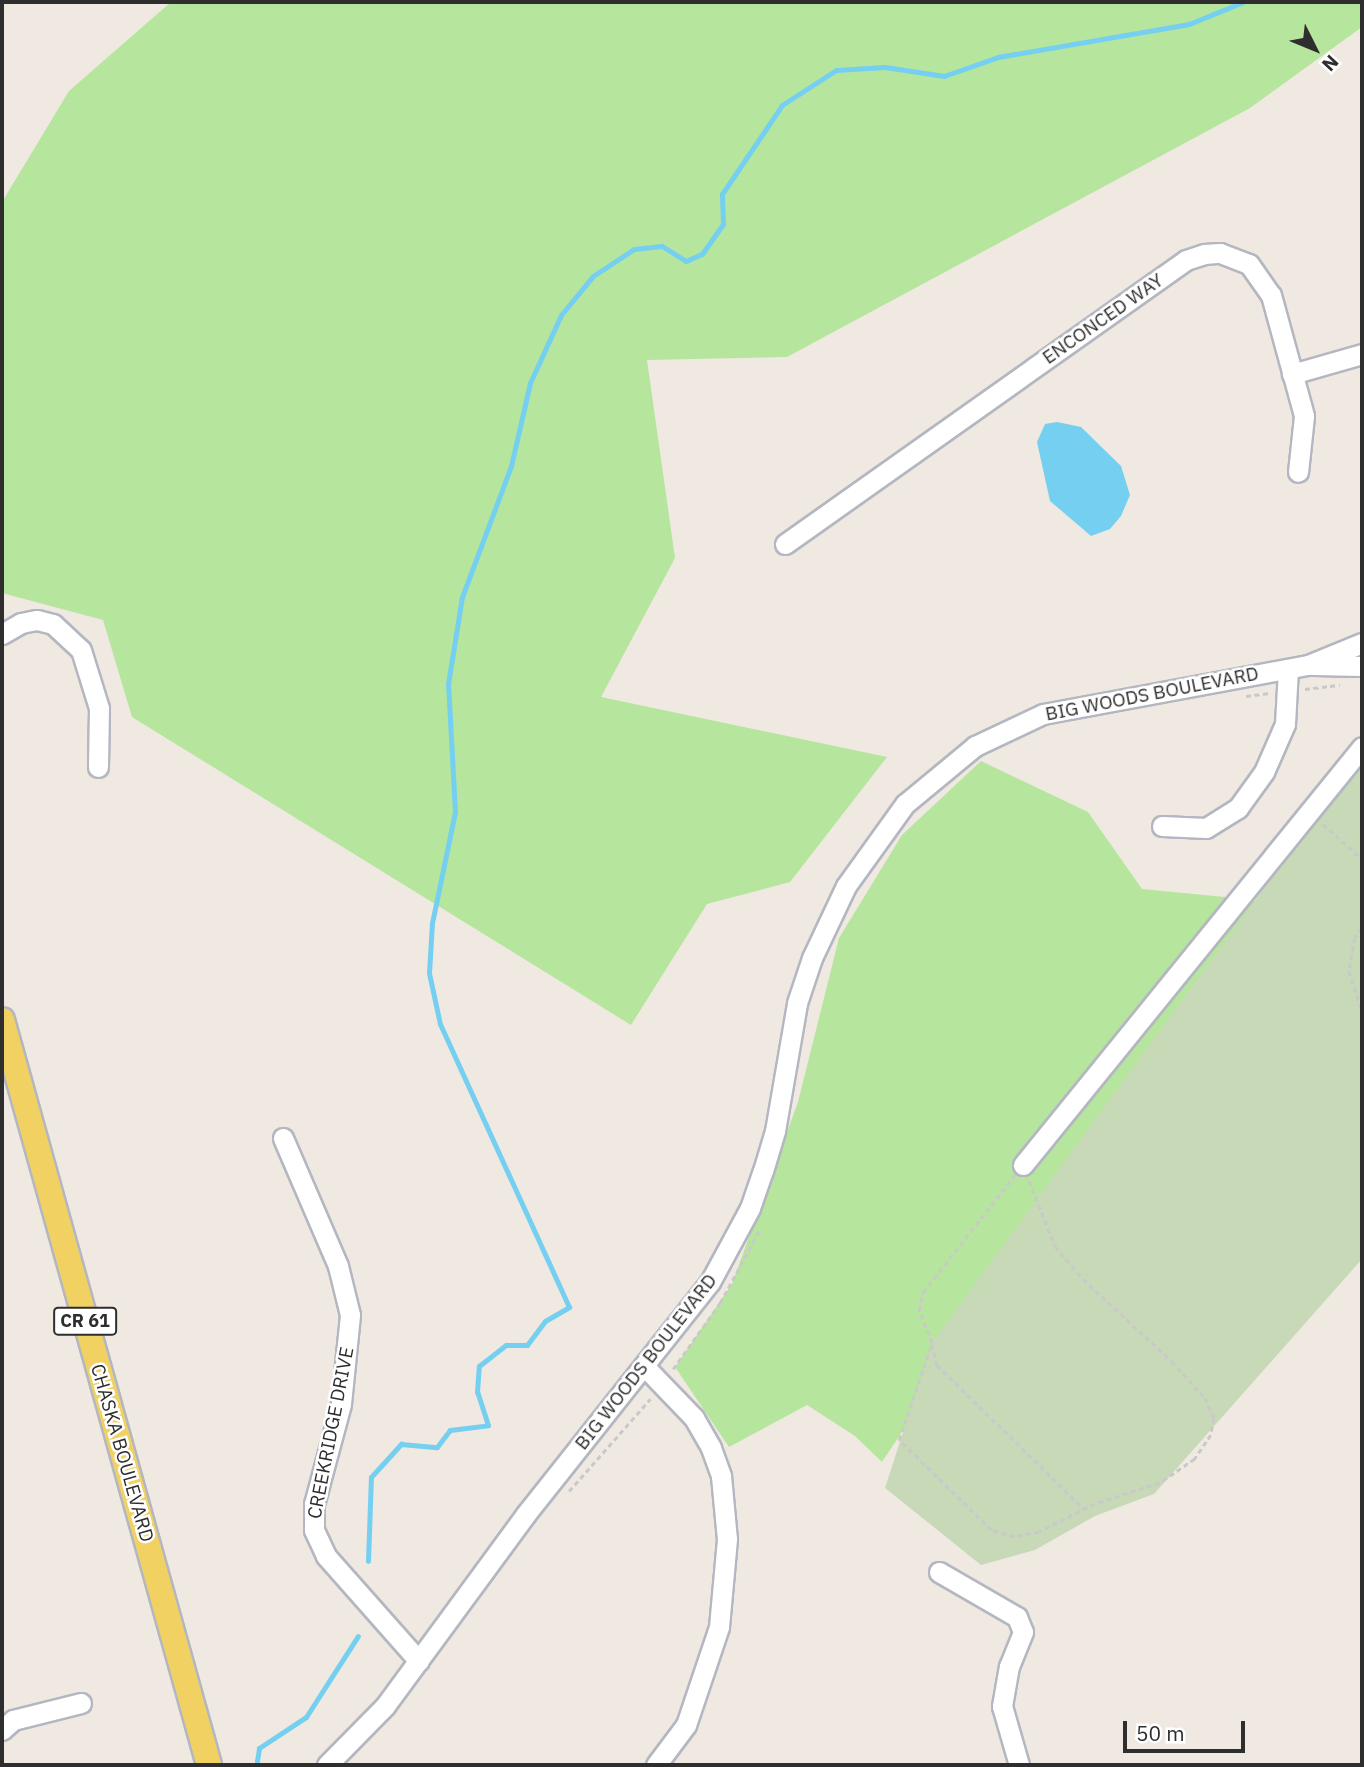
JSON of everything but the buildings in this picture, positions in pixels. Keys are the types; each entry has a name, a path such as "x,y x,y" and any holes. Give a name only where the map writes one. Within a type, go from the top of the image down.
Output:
{"main road":[{"name":"CHASKA BOULEVARD","path":"2,1020 209,1765"}],"street":[{"name":"ENCONCED WAY","path":"785,544 1186,260 1204,254 1237,258 1262,278 1304,416 1298,472"},
{"path":"1292,374 1362,354"},
{"path":"2,634 21,623 37,621 53,624 81,650 99,708 98,767"},
{"name":"BIG WOODS BOULEVARD","path":"1298,667 1362,643"},
{"name":"BIG WOODS BOULEVARD","path":"327,1765 361,1734 419,1661 526,1514 710,1282 750,1208 775,1131 797,1003 812,958 846,886 905,804 975,746 1042,714 1298,667 1362,666"},
{"path":"1162,825 1206,828 1238,808 1264,772 1285,724 1298,667"},
{"path":"1023,1165 1312,814 1362,747"},
{"name":"CREEKRIDGE DRIVE","path":"283,1138 338,1266 350,1315 341,1404 314,1504 314,1530 326,1556 419,1661"},
{"path":"645,1367 694,1418 711,1448 721,1476 727,1539 719,1628 686,1726 656,1765"},
{"path":"939,1572 1017,1617 1023,1632 1009,1666 1002,1706 1019,1765"},
{"path":"2,1730 13,1720 81,1703"}],"path":[{"path":"1312,814 1362,859"},
{"path":"1362,928 1355,939 1349,971 1362,1010"},
{"path":"932,1343 899,1440 910,1454 991,1530 1014,1537 1039,1532 1084,1510 1160,1483 1195,1459 1211,1435 1214,1418 1205,1398 1172,1361 1083,1279 1055,1245 1023,1165 923,1292 919,1311 932,1343 937,1365 1084,1510"}],"green space":[{"path":"171,2 1362,2 1362,27 1250,108 787,357 647,360 675,558 601,697 887,757 790,882 707,904 631,1025 132,717 103,620 2,593 2,202 69,91"},
{"path":"1362,754 1362,1259 1154,1494 1095,1516 1035,1550 981,1565 885,1488 932,1343"},
{"path":"981,761 1088,812 1142,889 1256,900 882,1462 855,1436 807,1405 729,1447 675,1367 732,1284 798,1102 839,938 902,835"}],"water":[{"path":"1057,422 1081,427 1121,466 1130,495 1121,516 1110,529 1091,536 1050,501 1037,442 1045,424"}],"waterway":[{"path":"368,1561 371,1477 401,1444 437,1447 450,1430 488,1425 477,1392 479,1366 506,1345 527,1345 545,1321 569,1307 440,1024 429,973 432,923 455,812 448,684 462,597 511,466 530,383 561,315 593,276 634,249 662,246 686,261 702,254 723,224 722,194 782,105 836,70 885,67 944,76 998,57 1189,24 1243,2"},
{"path":"257,1761 259,1748 306,1717 358,1636"}]}
